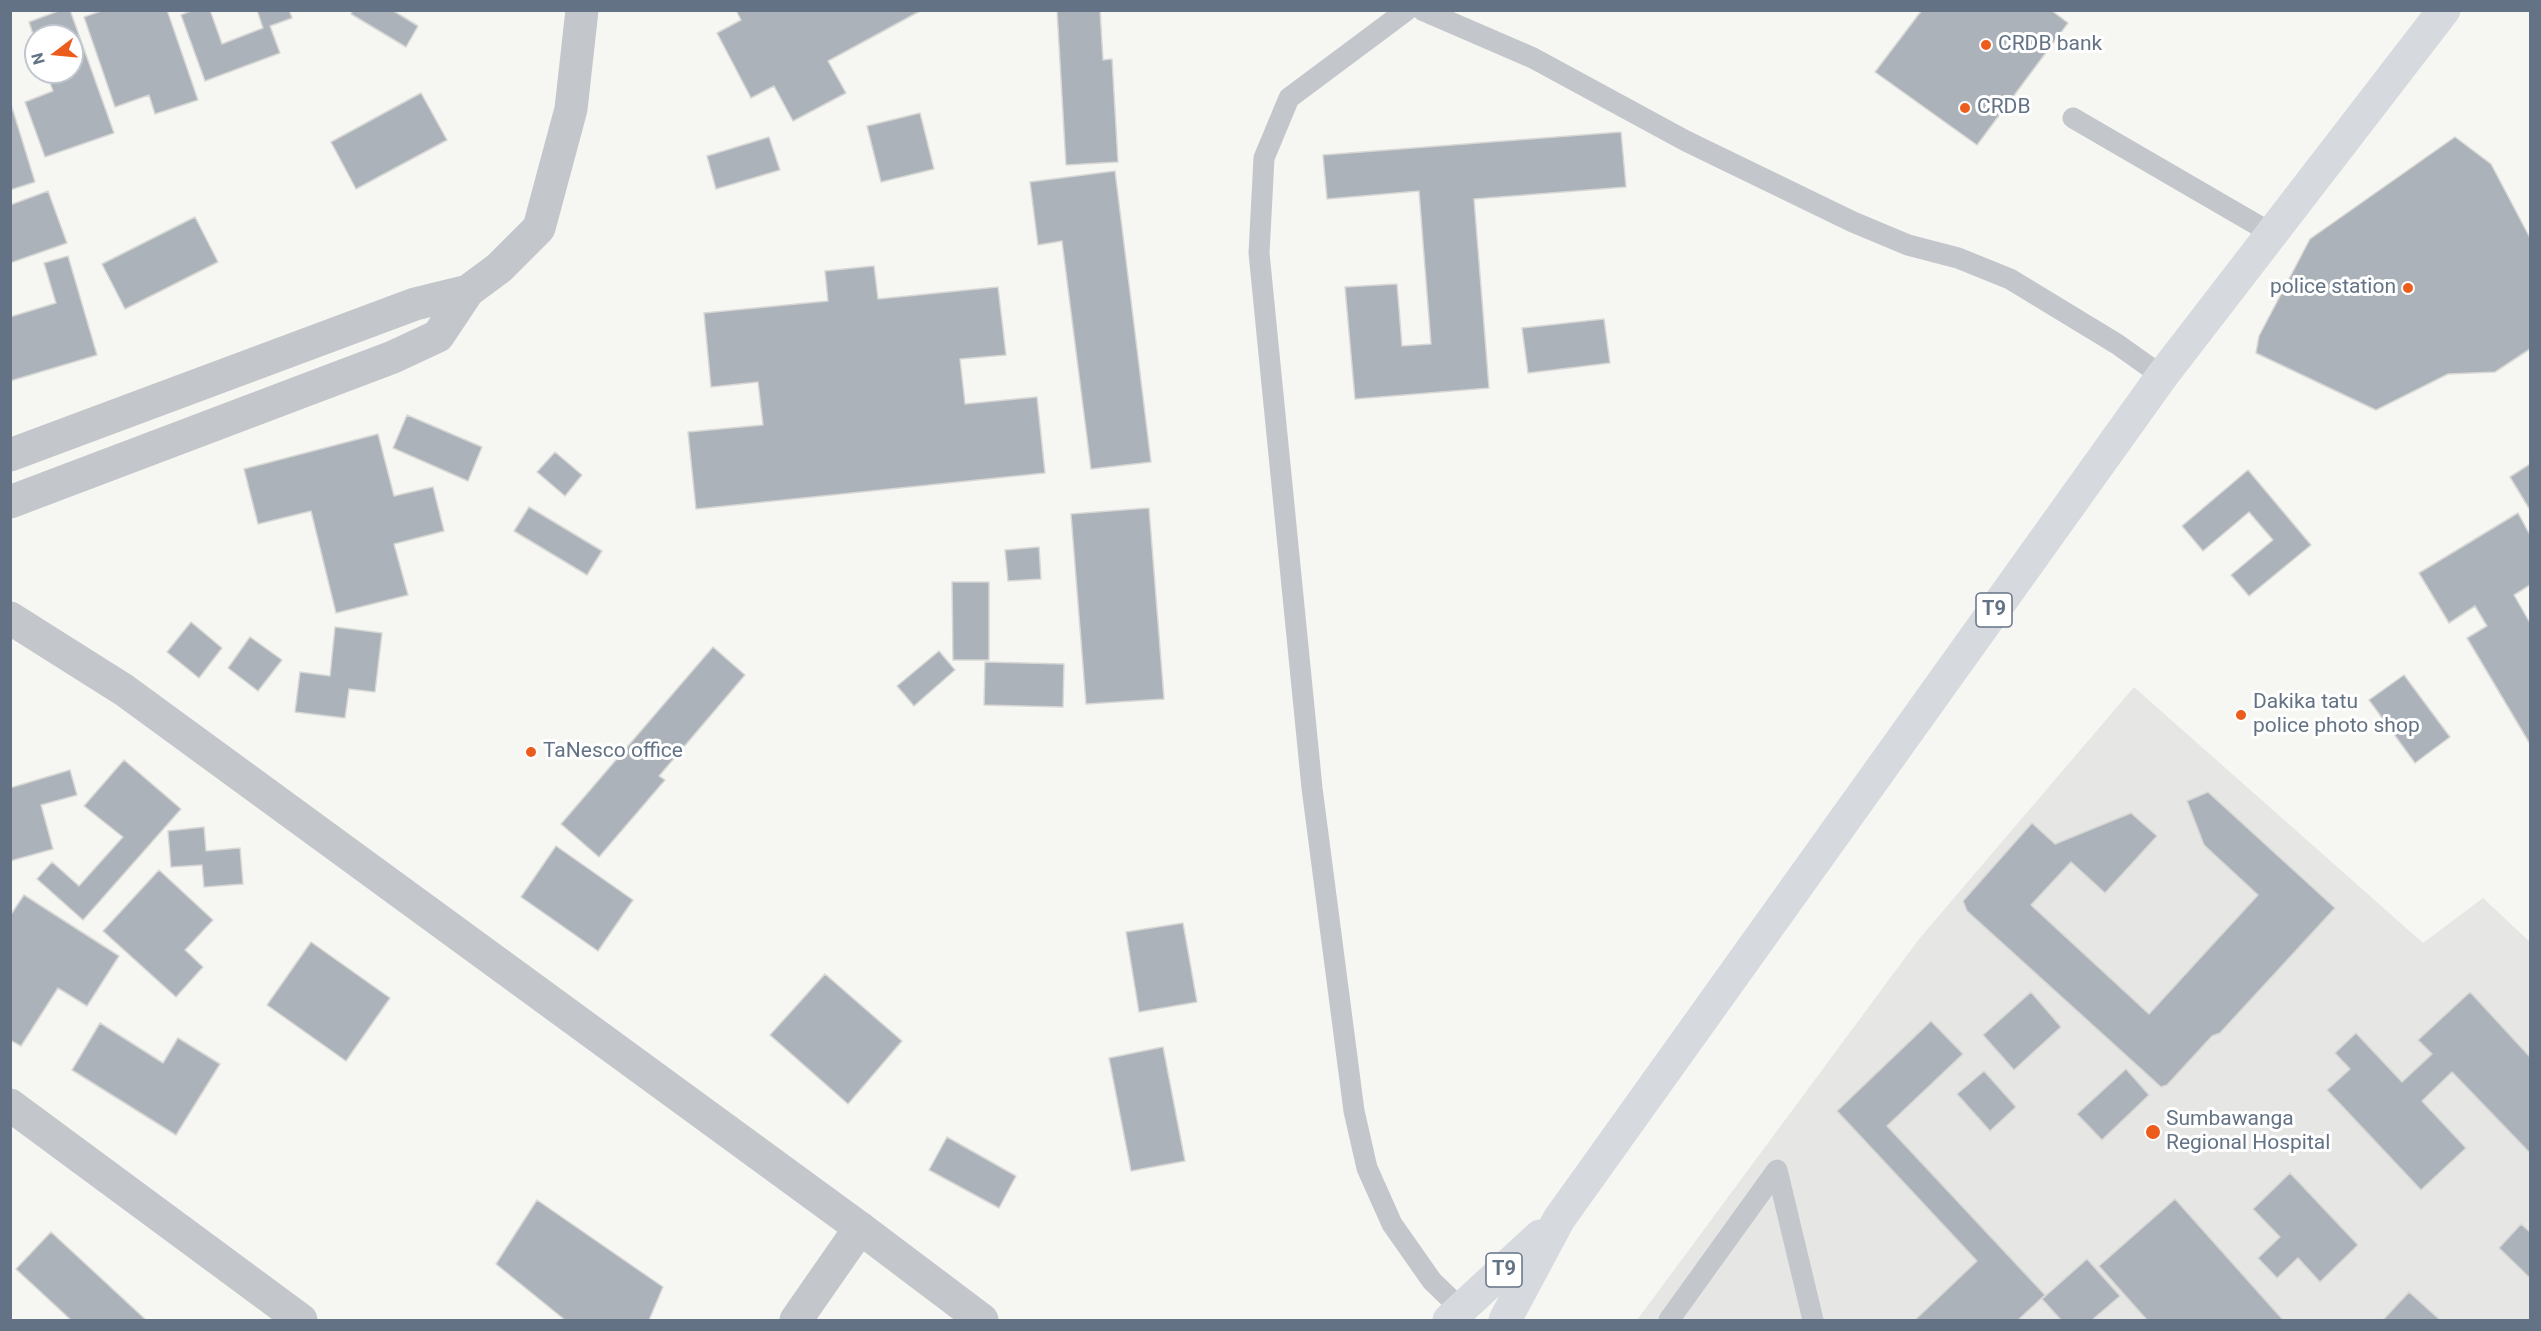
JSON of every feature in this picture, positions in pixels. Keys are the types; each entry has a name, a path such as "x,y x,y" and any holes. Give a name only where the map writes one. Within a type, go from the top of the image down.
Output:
{"highway":[{"name":"T9","path":"1505,1320 1559,1219 2162,376 2444,10"},
{"name":"T9","path":"1455,1315 1559,1219"}],"street":[{"path":"10,502 402,353 438,336 468,291 499,268 539,228 571,109 582,10"},
{"path":"10,454 415,304 468,291"},
{"path":"10,618 124,690 860,1228 982,1320"},
{"path":"10,1105 301,1320"},
{"path":"796,1320 860,1228"}],"lane":[{"path":"1407,10 1289,98 1264,158 1260,253 1312,788 1354,1111 1367,1168 1392,1224 1455,1315"},
{"path":"1422,10 1533,58 1686,141 1853,222 1908,245 1958,258 2010,279 2117,344 2162,376"},
{"path":"2073,118 2271,233"},
{"path":"1670,1320 1777,1170 1813,1320"}],"shaded area":[{"name":"Sumbawanga Regional Hospital","path":"2134,687 2423,943 2483,898 2530,942 2530,1320 1637,1320 1919,939"}],"building":[{"path":"61,10 70,10 75,24 30,24 29,22"},
{"path":"104,10 167,10 198,100 155,114 149,95 115,107 84,17"},
{"path":"193,10 210,10 222,44 263,28 257,10 289,10 292,18 270,26 280,53 205,81 181,15"},
{"path":"353,10 392,10 418,26 406,47 351,14"},
{"path":"736,10 922,10 828,61 846,93 793,121 774,86 751,98 717,33 741,20"},
{"path":"1057,10 1100,10 1103,60 1112,59 1118,162 1066,165"},
{"name":"CRDB","path":"1922,10 2051,10 2068,23 1977,145 1875,72"},
{"path":"84,49 114,133 45,157 25,102 53,91 50,84 84,84"},
{"path":"421,93 447,140 356,189 331,142"},
{"path":"10,101 35,182 10,190"},
{"path":"920,113 934,169 881,182 867,126"},
{"path":"1621,132 1626,187 1474,199 1489,388 1355,399 1345,287 1397,284 1402,346 1431,344 1419,191 1327,199 1323,155"},
{"path":"769,137 780,170 716,189 707,156"},
{"name":"police station","path":"2455,137 2491,164 2530,238 2530,349 2495,372 2448,374 2376,410 2256,353 2259,336 2310,239"},
{"path":"1115,171 1151,462 1091,469 1062,241 1038,245 1030,182"},
{"path":"48,191 67,243 10,263 10,205"},
{"path":"195,217 218,262 125,309 102,264"},
{"path":"68,256 97,355 10,381 10,317 56,303 44,263"},
{"path":"874,266 878,299 998,287 1006,355 960,359 965,404 1037,397 1045,473 696,509 688,432 763,425 758,382 711,387 704,313 828,301 825,271"},
{"path":"1604,319 1610,363 1528,373 1522,328"},
{"path":"407,415 482,447 468,481 393,448"},
{"path":"378,434 394,496 433,487 444,531 394,544 408,595 336,613 311,511 258,524 244,469"},
{"path":"555,452 582,475 565,496 537,472"},
{"path":"2530,464 2530,510 2510,477"},
{"path":"2248,470 2311,545 2249,596 2231,575 2273,540 2249,512 2203,551 2182,526"},
{"path":"529,507 602,551 587,575 514,531"},
{"path":"1149,508 1164,699 1086,704 1071,514"},
{"path":"2518,513 2530,535 2530,585 2514,595 2530,623 2530,744 2467,638 2487,626 2475,606 2449,623 2419,573"},
{"path":"1039,547 1041,579 1008,581 1005,550"},
{"path":"952,582 989,582 989,660 953,660"},
{"path":"191,622 222,648 199,678 167,652"},
{"path":"335,627 382,633 375,692 349,689 345,718 295,712 300,672 330,676"},
{"path":"250,637 282,660 258,691 228,668"},
{"path":"713,647 745,675 659,776 665,780 599,857 561,824"},
{"path":"939,651 955,670 914,706 897,686"},
{"path":"985,662 1064,664 1063,707 984,705"},
{"path":"2404,675 2450,737 2415,763 2369,700"},
{"path":"124,760 181,809 83,920 37,879 52,862 79,886 123,837 84,806"},
{"path":"70,770 77,795 41,805 53,849 10,861 10,788"},
{"path":"2208,792 2335,908 2220,1033 2212,1036 2167,1085 2161,1087 1967,911 1963,901 2032,823 2055,844 2131,813 2157,836 2105,893 2071,862 2031,905 2149,1014 2258,895 2204,845 2187,801"},
{"path":"204,827 206,851 240,848 243,884 204,887 202,865 171,867 168,831"},
{"path":"556,846 633,900 598,951 521,897"},
{"path":"159,870 213,920 185,950 203,967 176,997 103,931"},
{"path":"24,895 119,956 87,1006 58,988 21,1046 10,1040 10,916"},
{"path":"1183,923 1197,1002 1139,1012 1126,932"},
{"path":"311,942 390,998 346,1061 267,1005"},
{"path":"825,974 902,1041 848,1104 770,1035"},
{"path":"2031,992 2061,1027 2014,1070 1983,1035"},
{"path":"2470,992 2530,1057 2530,1153 2452,1072 2422,1101 2466,1148 2421,1190 2327,1090 2350,1069 2335,1053 2356,1033 2402,1082 2432,1054 2418,1040"},
{"path":"1931,1021 1963,1054 1887,1126 2045,1295 2018,1320 1915,1320 1977,1261 1837,1111"},
{"path":"100,1023 163,1063 178,1038 220,1064 176,1135 72,1070"},
{"path":"1163,1047 1185,1161 1131,1171 1109,1058"},
{"path":"2126,1069 2149,1095 2102,1140 2077,1114"},
{"path":"1984,1071 2016,1107 1990,1131 1957,1094"},
{"path":"947,1137 1016,1176 999,1208 929,1170"},
{"path":"2290,1173 2358,1245 2320,1282 2298,1258 2277,1278 2258,1258 2280,1237 2253,1209"},
{"path":"2175,1199 2283,1320 2147,1320 2099,1266"},
{"path":"537,1200 663,1287 649,1320 565,1320 496,1264"},
{"path":"2521,1224 2530,1232 2530,1278 2499,1248"},
{"path":"51,1232 146,1320 71,1320 16,1269"},
{"path":"2087,1259 2120,1296 2092,1320 2061,1320 2042,1299"},
{"path":"2409,1292 2440,1320 2383,1320"}],"place":[{"name":"CRDB bank","path":"1986,45"},
{"name":"CRDB","path":"1965,108"},
{"name":"police station","path":"2408,288"},
{"name":"Dakika tatu police photo shop","path":"2241,715"},
{"name":"TaNesco office","path":"531,752"},
{"name":"Sumbawanga Regional Hospital","path":"2153,1132"}]}
